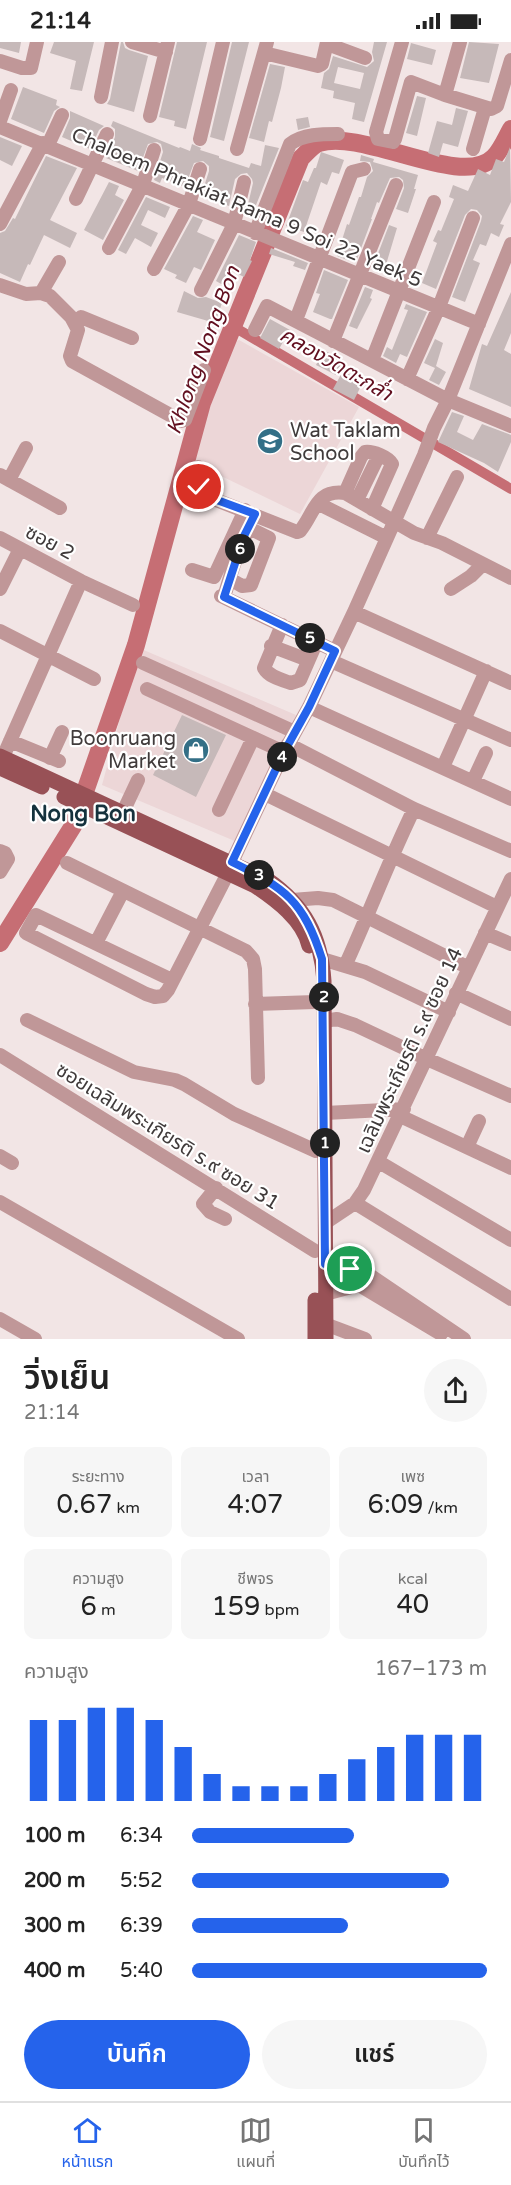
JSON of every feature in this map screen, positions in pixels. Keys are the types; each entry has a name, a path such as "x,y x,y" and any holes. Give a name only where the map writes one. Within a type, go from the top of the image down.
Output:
{"main road":[{"path":"1,760 230,868 268,880 292,900 307,919 322,959 326,1332"},
{"path":"90,803 123,812 230,868 274,898 308,940 313,964 315,1002 315,1339"}],"street":[{"path":"0,61 22,68 31,68 37,42"},
{"path":"100,97 112,42"},
{"path":"132,42 167,47 150,116"},
{"path":"200,138 223,42"},
{"path":"402,42 376,132 378,139 393,142 395,139 411,82"},
{"path":"445,95 460,42"},
{"path":"237,149 266,47 318,66 322,64 327,43 365,58"},
{"path":"392,77 491,109 497,105 511,60"},
{"path":"0,121 10,90"},
{"path":"473,149 485,108"},
{"path":"0,224 62,115"},
{"name":"Chaloem Phrakiat Rama 9 Soi 22 Yaek 5","path":"0,127 479,324"},
{"path":"76,199 107,134"},
{"path":"257,234 290,144 312,135 338,134"},
{"path":"109,248 143,184 154,150"},
{"path":"296,320 352,172 364,169"},
{"path":"154,269 189,204 200,170"},
{"path":"201,290 234,224 244,182"},
{"path":"333,341 396,185"},
{"path":"372,360 434,202"},
{"path":"407,379 439,307 473,218"},
{"path":"172,980 36,915 26,933 146,994 155,997 163,996 172,980 200,929 354,612 448,400 511,244"},
{"path":"41,293 59,262"},
{"path":"0,285 26,294 41,293 50,296 76,323 78,330 70,356 72,361 181,421 184,420 204,370"},
{"path":"255,330 267,306 333,341 356,360 372,360 448,400 511,426"},
{"path":"76,323 81,317 132,338"},
{"path":"26,448 5,478 60,508"},
{"path":"345,493 362,454 368,451 389,460 392,464 372,509"},
{"path":"357,500 379,455"},
{"path":"198,467 199,487 206,496 300,531 321,498 334,491 345,493 394,522 511,578"},
{"path":"427,538 457,477"},
{"path":"325,507 387,538"},
{"path":"250,512 249,528 223,596 317,641 333,656 511,740"},
{"path":"192,570 214,577 250,512"},
{"path":"230,579 242,586 251,585 275,522"},
{"path":"249,528 269,538"},
{"name":"ซอย 2","path":"0,538 81,581 133,605"},
{"path":"0,589 20,549"},
{"path":"451,589 471,576 483,564"},
{"path":"1,760 81,581"},
{"path":"354,612 511,683"},
{"path":"282,625 271,646 264,668 266,672 278,678 291,683 300,680 317,641"},
{"path":"0,631 94,679"},
{"path":"271,646 308,660"},
{"path":"143,663 295,732"},
{"path":"443,767 486,671"},
{"path":"147,689 253,738 286,748 414,809 511,851"},
{"path":"309,707 511,799"},
{"path":"9,741 54,760 62,732"},
{"path":"219,810 253,738"},
{"path":"473,781 486,753"},
{"path":"123,812 138,780"},
{"path":"265,794 390,857 497,907"},
{"path":"345,966 368,916 390,857 414,809"},
{"path":"0,851 8,856 0,872"},
{"path":"67,863 246,951 253,959 255,969 258,1078"},
{"name":"เฉลิมพระเกียรติ ร.๙ ซอย 14","path":"325,1223 355,1203 380,1161 456,993 511,879"},
{"path":"96,944 123,891"},
{"path":"292,900 318,898 333,900 469,968"},
{"path":"485,933 511,944"},
{"path":"322,959 365,972 449,1011"},
{"path":"456,993 511,1019"},
{"path":"255,1004 315,1002"},
{"path":"324,1021 337,1019 355,1025 511,1096"},
{"path":"27,1020 134,1072 184,1084 234,1114 316,1151"},
{"name":"ซอยเฉลิมพระเกียรติ ร.๙ ซอย 31","path":"0,1055 315,1251"},
{"path":"325,1113 402,1112 467,1147 511,1167"},
{"path":"467,1147 479,1121"},
{"path":"380,1161 511,1240"},
{"path":"216,1188 203,1203 210,1212 225,1219"},
{"path":"0,1202 238,1339"},
{"path":"355,1203 511,1299"},
{"path":"325,1264 362,1279 443,1332 464,1339"},
{"path":"325,1294 362,1279"},
{"path":"0,1319 18,1335 35,1339"},
{"path":"326,1332 359,1337"}],"shaded area":[{"name":"Wat Taklam School","path":"239,340 359,407 300,514 194,463 231,343"},
{"name":"Boonruang Market","path":"139,648 296,715 237,842 102,785"}],"building":[{"path":"0,42 21,42 19,53 0,48"},
{"path":"54,42 94,42 82,91 70,89 76,61 50,53"},
{"path":"121,42 125,48 148,56 134,112 107,104 110,99"},
{"path":"177,42 207,42 186,129 174,126 175,121 159,117"},
{"path":"232,42 249,42 224,141 210,137"},
{"path":"374,42 387,42 364,122 352,119 355,103 333,98 334,91 321,88 324,73 329,69 333,56 367,67 374,61 372,52","holes":["338,67 364,73 360,89 334,83"]},
{"path":"469,42 499,44 489,83 460,78"},
{"path":"411,43 436,50 432,65 407,59"},
{"path":"270,64 285,67 272,122 269,121 264,142 249,138"},
{"path":"23,87 57,100 56,105 60,107 54,111 44,133 11,119"},
{"path":"417,96 426,98 417,136 406,133"},
{"path":"456,108 468,111 458,147 443,143 439,157 428,153 437,121 452,125"},
{"path":"70,111 104,126 99,130 90,149 62,137 70,118"},
{"path":"308,117 310,127 298,130 296,119"},
{"path":"113,121 179,148 190,151 192,144 219,158 249,168 251,163 261,166 265,145 279,148 252,215 246,213 253,183 247,173 235,179 229,206 201,196 209,171 209,166 203,161 194,163 185,187 162,178 160,183 154,180 163,152 161,144 157,142 148,144 138,171 106,158 115,137 115,129 111,126"},
{"path":"0,137 22,146 12,166 0,160"},
{"path":"510,147 511,202 500,224 504,225 499,237 491,233 486,246 480,244 473,260 480,263 465,302 452,297 481,221 482,216 477,210 471,209 465,215 436,289 422,283 437,243 433,241 438,230 441,231 454,199 449,197 453,185 468,191 478,169 490,175 496,159 504,162"},
{"path":"321,152 344,160 339,174 332,172 327,185 321,182 304,232 286,226 303,180 308,182"},
{"path":"361,155 374,159 373,162 418,175 408,213 396,209 404,188 403,180 399,177 390,178 379,203 377,202 357,259 352,257 350,261 337,256 347,224 349,225 359,197 361,197 367,177 373,171 370,162 360,161"},
{"path":"46,156 77,168 50,220 77,233 70,248 44,235 20,282 0,273 0,233 5,231 13,218 15,219"},
{"path":"109,182 119,186 115,195 124,200 103,240 84,230"},
{"path":"146,197 170,207 165,218 148,210 141,225 158,233 151,247 135,238 126,254 118,250"},
{"path":"193,216 203,220 197,232 215,240 201,270 194,267 186,283 175,278 177,275 164,269"},
{"path":"389,225 397,228 385,268 374,264"},
{"path":"239,235 256,242 250,260 252,261 244,277 230,270 223,285 216,281"},
{"path":"271,248 308,263 305,270 293,266 295,262 269,254"},
{"path":"324,270 348,280 332,319 313,312 320,294 316,293"},
{"path":"365,287 373,290 370,298 372,299 357,329 349,326"},
{"path":"184,291 198,298 206,297 222,303 215,323 177,312"},
{"path":"511,292 511,333 504,350 511,354 511,407 469,389 482,344 487,346"},
{"path":"406,304 427,312 407,357 400,354 396,363 383,356 387,347 392,350 408,310 404,309"},
{"path":"270,319 290,330 279,349 260,338"},
{"path":"435,339 443,343 436,366 446,372 439,385 429,380 435,368 424,363"},
{"path":"324,350 343,361 336,375 316,365"},
{"path":"343,371 363,382 354,400 333,389"},
{"path":"452,412 464,416 457,432 473,440 482,424 511,435 511,442 498,472 438,442"},
{"path":"182,715 226,735 196,797 153,775"}],"waterway":[{"name":"Khlong Nong Bon","path":"0,943 73,826 136,645 202,403 301,158 316,144 338,141 459,167 479,165 497,154 511,129"},
{"name":"คลองวัดตะกล่ำ","path":"234,327 511,489"}],"place":[{"name":"Wat Taklam School","path":"270,441"},
{"name":"Boonruang Market","path":"196,750"}],"district":[{"name":"Nong Bon","path":"83,813"}],"route":[{"path":"199,487 206,496 255,514 244,536 224,597 335,651 232,862 268,880 292,900 307,919 322,959 325,1264 350,1269"}]}
